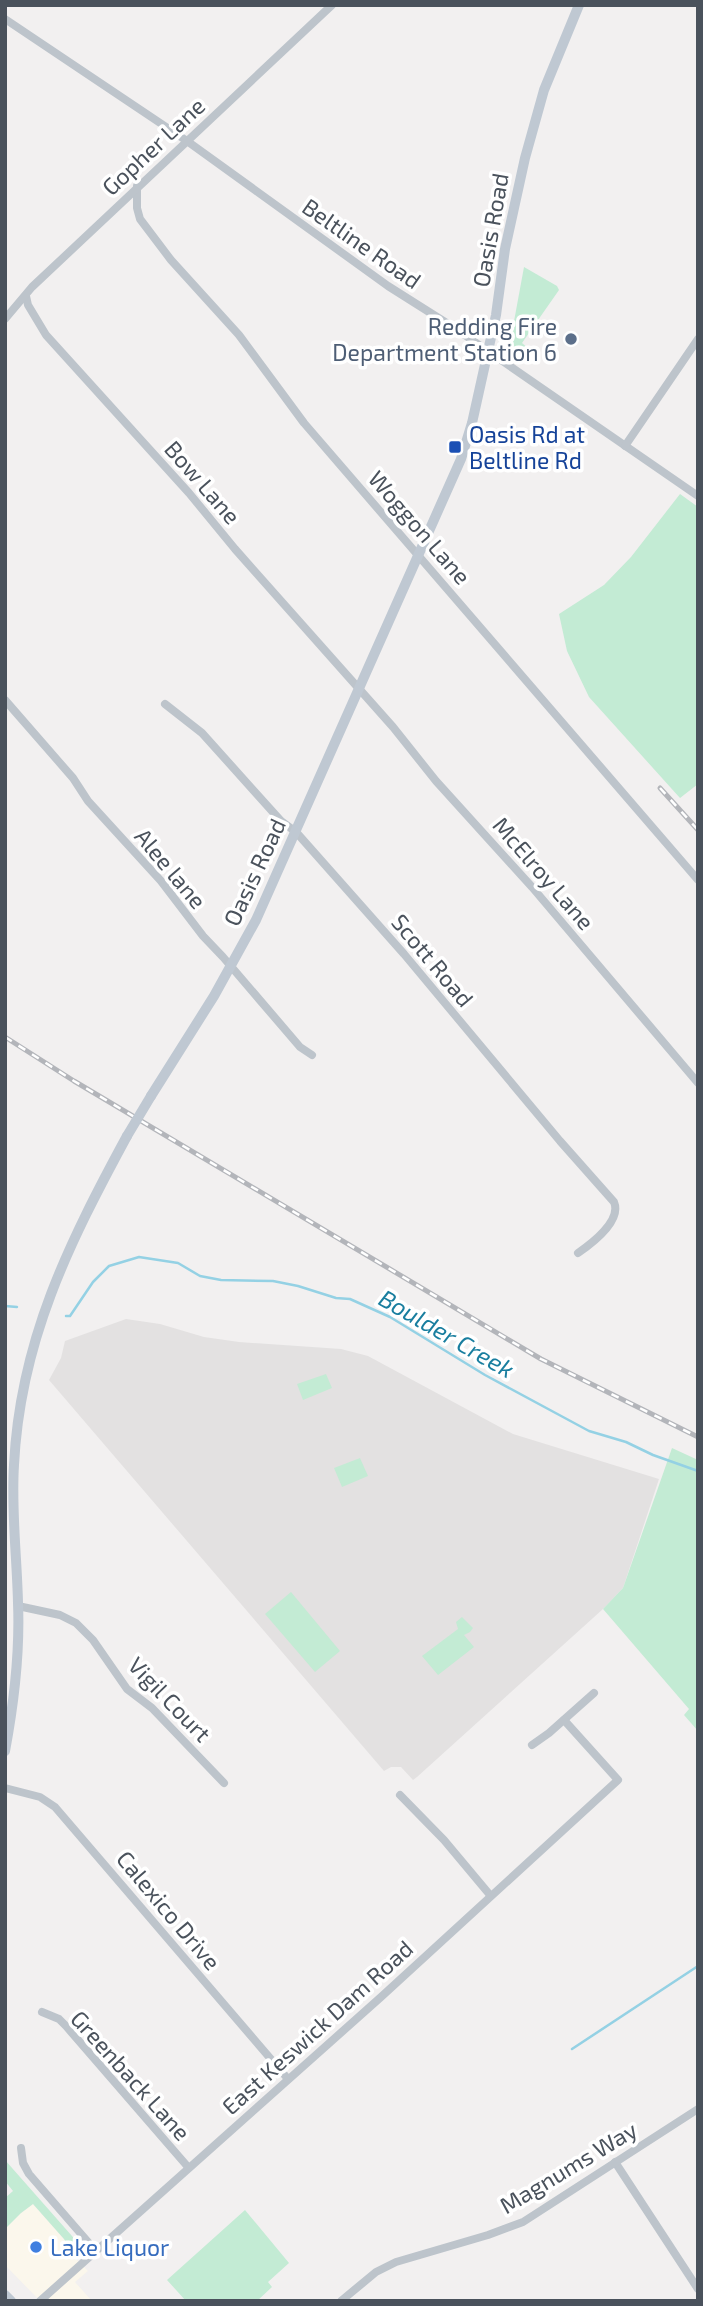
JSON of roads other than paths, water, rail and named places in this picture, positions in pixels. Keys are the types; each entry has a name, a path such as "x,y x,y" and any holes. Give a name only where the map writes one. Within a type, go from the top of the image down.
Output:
{"main road":[{"name":"Oasis Road","path":"5,1751 17,1655 14,1465 19,1414 32,1348 45,1305 74,1237 127,1136 231,966 256,920 461,459 472,423 496,315 505,250 525,158 544,90 579,5"},
{"path":"5,2295 11,2301"}],"street":[{"name":"Gopher Lane","path":"5,319 32,286 332,5"},
{"name":"Beltline Road","path":"5,19 187,141 387,286 488,351 698,496"},
{"name":"Woggon Lane","path":"137,186 137,208 145,227 170,260 239,335 304,423 698,880"},
{"name":"Bow Lane","path":"26,296 46,335 189,493 359,690"},
{"path":"625,446 698,339"},
{"name":"McElroy Lane","path":"359,690 436,781 532,887 698,1083"},
{"name":"Alee lane","path":"5,700 73,778 88,801 161,881 203,936 300,1047 312,1055"},
{"name":"Scott Road","path":"165,704 202,733 281,821 296,832 404,954 614,1202 617,1208 605,1229 578,1253"},
{"name":"Vigil Court","path":"18,1606 60,1615 76,1623 93,1640 127,1689 152,1708 224,1783"},
{"path":"532,1745 594,1693"},
{"name":"East Keswick Dam Road","path":"40,2301 381,1997 618,1780 564,1720"},
{"name":"Calexico Drive","path":"5,1788 40,1797 55,1807 288,2079"},
{"path":"400,1795 444,1840 490,1895"},
{"name":"Greenback Lane","path":"42,2012 59,2019 66,2026 188,2168"},
{"name":"Magnums Way","path":"341,2301 365,2280 396,2262 523,2222 698,2109"},
{"path":"21,2148 23,2163 29,2174 95,2250"},
{"path":"615,2162 698,2289"}],"waterway":[{"name":"Boulder Creek","path":"66,1316 70,1316 93,1282 109,1266 139,1257 178,1263 200,1276 221,1280 273,1281 298,1286 336,1298 350,1299 390,1317 485,1375 589,1431 626,1442 698,1471"},
{"name":"Boulder Creek","path":"5,1306 17,1307"},
{"path":"572,2049 698,1966"}],"railway":[{"path":"660,788 698,830"},
{"path":"5,1037 74,1081 541,1359 698,1437"}],"place":[{"name":"Redding Fire Department Station 6","path":"571,339"},
{"name":"Oasis Rd at Beltline Rd","path":"455,447"},
{"name":"Lake Liquor","path":"36,2247"}]}
